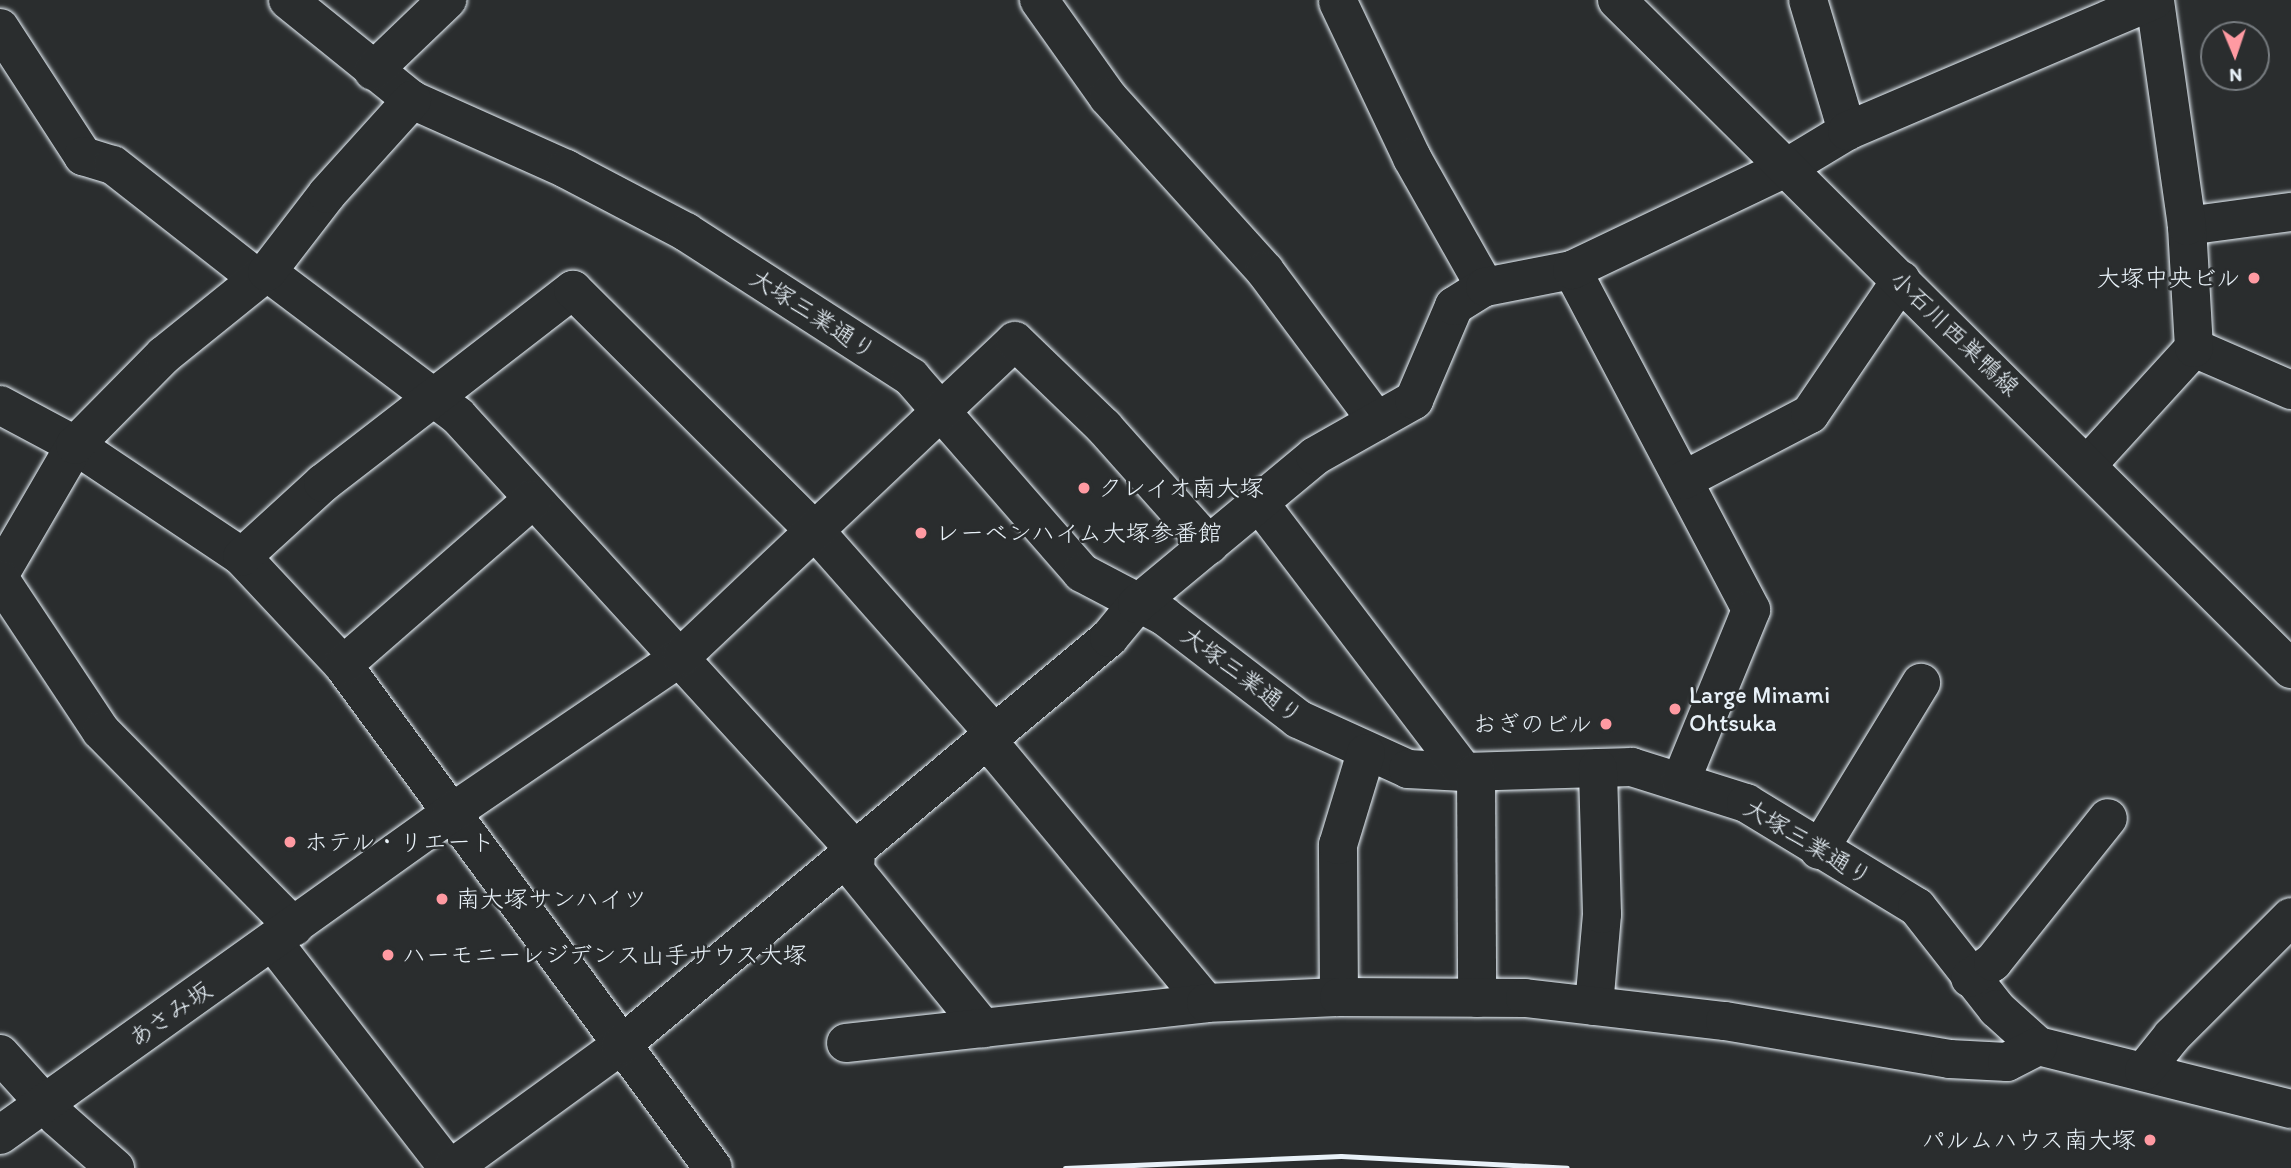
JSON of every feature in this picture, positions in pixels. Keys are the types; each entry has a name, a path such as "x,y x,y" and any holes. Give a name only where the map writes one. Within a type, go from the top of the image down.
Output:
{"street":[{"name":"大塚三業通り","path":"288,0 412,100 566,169 686,232 911,377 942,408 1082,573 1164,616 1298,719 1366,753 1408,769 1470,772 1632,767 1746,803 1819,850 1917,907 1970,978 2038,1046"},
{"path":"373,71 447,0"},
{"path":"1039,0 1108,97 1265,271 1377,421"},
{"name":"小石川西巣鴨線","path":"1617,0 2089,463 2291,668"},
{"path":"1808,0 1847,131"},
{"path":"412,100 327,194 262,275 164,355 75,445 0,577 101,731 284,934 450,1168 620,1046 1109,638 1137,604 1315,456 1414,400 1454,306 1485,287 1572,270 1786,168 1847,131 2154,0 2187,226 2193,348 2089,463"},
{"path":"1338,2 1412,158 1485,287"},
{"path":"0,28 83,156 113,165 432,400 458,416 682,656 856,850 855,871 983,1028"},
{"path":"2187,226 2291,212"},
{"path":"1572,270 1751,610 1681,781"},
{"path":"1684,481 1810,414 1901,280"},
{"path":"242,557 323,484 573,290 816,532 990,737 1206,1003"},
{"name":"あさみ坂","path":"0,1135 451,813 682,656 1015,341 1104,428 1209,545"},
{"path":"2193,348 2291,390"},
{"path":"0,405 75,445 242,557 343,665 620,1046 713,1168"},
{"path":"343,665 533,499"},
{"path":"1260,504 1470,772 1477,998"},
{"path":"1819,850 1921,682"},
{"path":"1339,997 1338,845 1366,753"},
{"path":"1594,1006 1602,914 1598,768"},
{"path":"1970,978 1993,962 2108,818"},
{"path":"2144,1071 2172,1036 2291,917"},
{"path":"846,1043 1206,1003 1339,997 1477,998 1594,1006 1725,1021 1950,1059 2007,1062 2038,1046 2291,1109"},
{"path":"0,1054 115,1168"}],"railway":[{"path":"1065,1168 1341,1156 1567,1168"}],"place":[{"name":"大塚中央ビル","path":"2254,278"},
{"name":"クレイオ南大塚","path":"1084,488"},
{"name":"レーベンハイム大塚参番館","path":"921,533"},
{"name":"Large Minami Ohtsuka","path":"1675,709"},
{"name":"おぎのビル","path":"1606,724"},
{"name":"ホテル・リエート","path":"290,842"},
{"name":"南大塚サンハイツ","path":"442,899"},
{"name":"ハーモニーレジデンス山手サウス大塚","path":"388,955"},
{"name":"パルムハウス南大塚","path":"2150,1140"}]}
